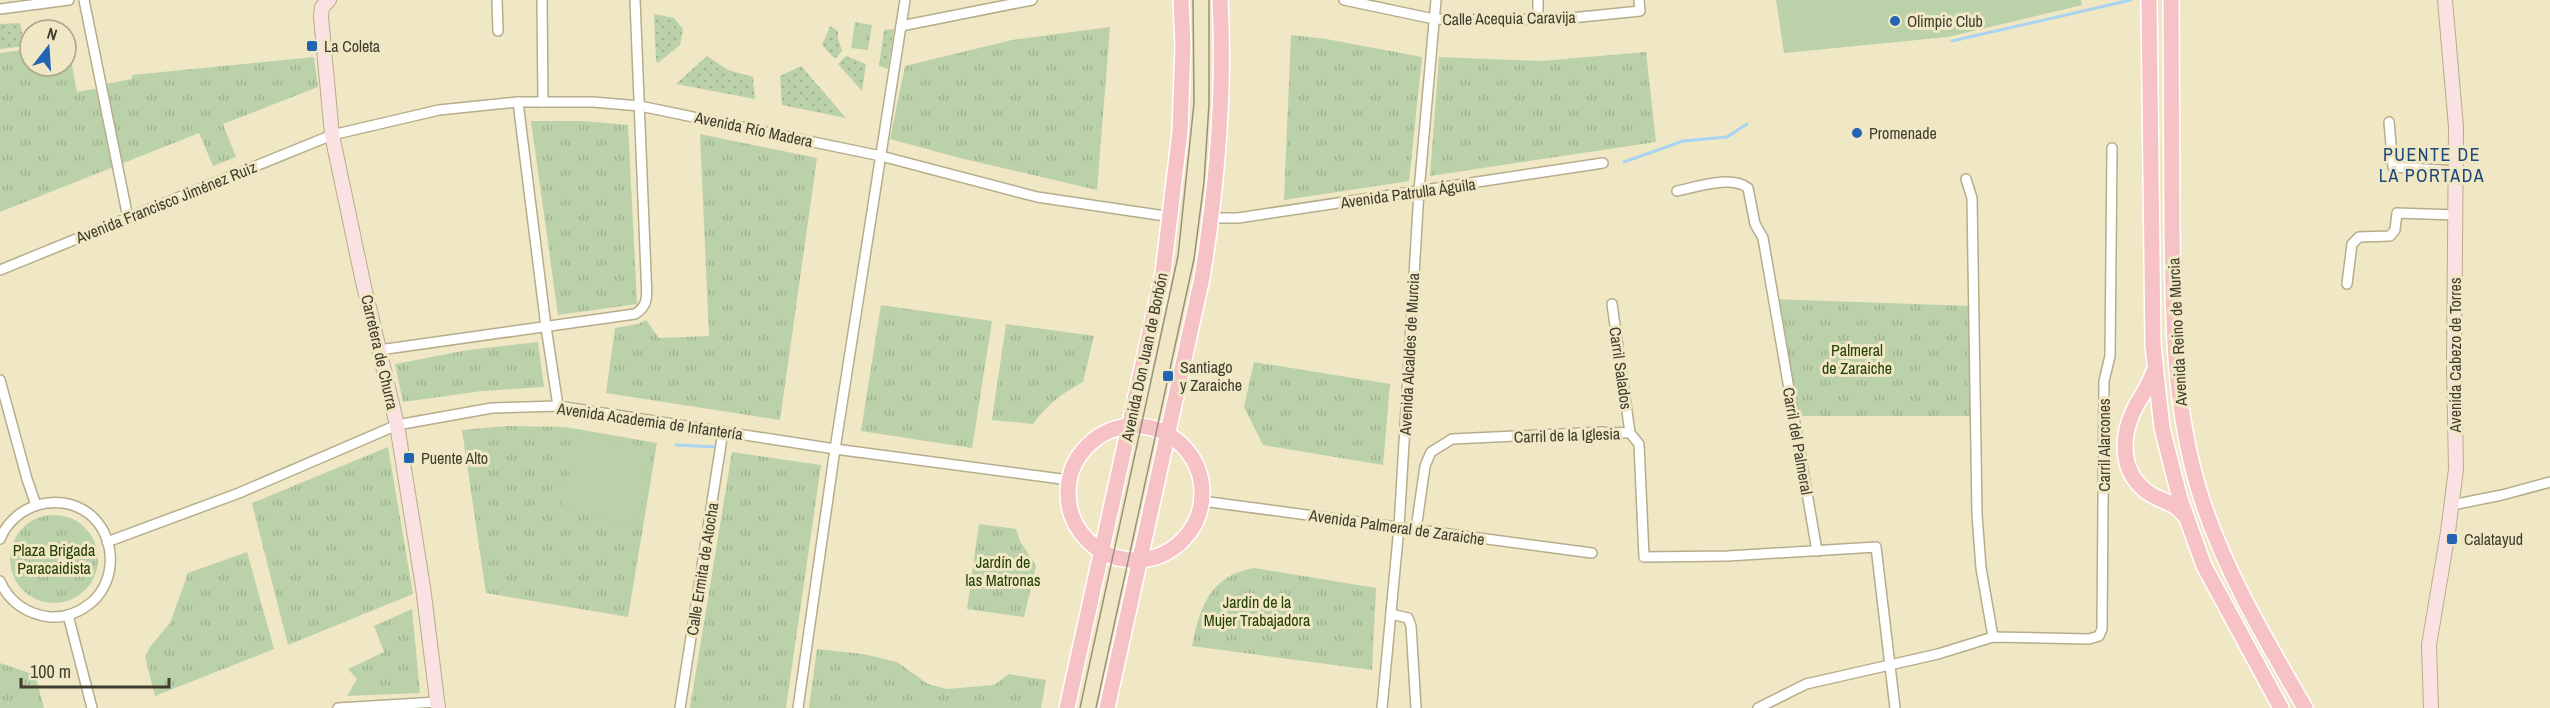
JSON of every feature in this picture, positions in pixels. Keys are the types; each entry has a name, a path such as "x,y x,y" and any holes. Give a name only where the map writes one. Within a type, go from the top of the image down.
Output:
{"main road":[{"name":"Avenida Don Juan de Borbón","path":"1067,708 1163,273 1172,217 1180,132 1183,45 1181,0"},
{"path":"1107,708 1202,278 1212,218 1221,80 1220,0"},
{"name":"Avenida Reino de Murcia","path":"2149,0 2155,364 2162,428 2181,501 2204,566 2281,708"},
{"name":"Avenida Reino de Murcia","path":"2171,0 2175,353 2180,403 2194,474 2208,518 2233,577 2305,708"},
{"path":"2155,364 2151,381 2129,422 2125,451 2130,471 2145,490 2176,506 2186,517"},
{"path":"1130,426 1149,428 1167,434 1183,446 1195,462 1201,481 1202,501 1195,523 1182,541 1163,554 1141,560 1121,558 1102,551 1078,528 1069,505 1069,480 1077,460 1090,443 1109,431 1130,426"},
{"path":"2160,498 2181,501 2193,495 2196,487 2194,474"}],"street":[{"path":"0,9 32,3 69,0"},
{"path":"84,0 128,218"},
{"name":"Carretera de Churra","path":"329,0 322,7 321,17 332,135 397,425 423,587 437,705"},
{"path":"497,0 498,31"},
{"path":"542,0 543,102"},
{"path":"379,350 636,314 643,309 646,304 635,0"},
{"path":"798,708 835,448 905,0"},
{"path":"901,26 1032,0"},
{"name":"Calle Acequia Caravija","path":"1344,0 1434,19 1538,19 1640,11 1639,0"},
{"name":"Avenida Alcaldes de Murcia","path":"1382,708 1399,527 1419,191 1436,0"},
{"path":"1538,0 1538,19"},
{"name":"Avenida Cabezo de Torres","path":"2431,708 2429,645 2456,469 2454,366 2456,127 2445,0"},
{"path":"518,102 558,406"},
{"name":"Avenida Río Madera","path":"332,135 439,110 518,102 639,106 881,156 1037,197 1172,217"},
{"path":"2389,122 2393,167 2456,171"},
{"name":"Avenida Francisco Jiménez Ruiz","path":"0,270 332,135"},
{"name":"Carril Alarcones","path":"1758,708 1806,684 1938,654 1993,637 2089,639 2099,636 2102,629 2105,485 2102,434 2104,381 2110,356 2112,148"},
{"name":"Avenida Patrulla Águila","path":"1212,218 1238,218 1603,163"},
{"path":"1966,179 1972,198 1977,514 1981,568 1993,637"},
{"name":"Carril del Palmeral","path":"1677,191 1730,183 1741,183 1748,188 1755,224 1763,238 1817,551"},
{"path":"2347,284 2352,244 2359,237 2390,236 2395,231 2397,213 2456,215"},
{"name":"Carril Salados","path":"1612,304 1630,433"},
{"path":"0,380 36,505"},
{"name":"Avenida Academia de Infantería","path":"107,542 239,493 397,425 492,408 558,406 835,448 1069,480"},
{"name":"Calle Ermita de Atocha","path":"680,708 723,431"},
{"name":"Carril de la Iglesia","path":"1416,529 1420,492 1428,459 1431,452 1452,439 1602,432 1630,433 1639,444 1644,557 1728,556 1817,551"},
{"path":"2452,504 2502,495 2550,482"},
{"name":"Avenida Palmeral de Zaraiche","path":"1202,501 1592,552"},
{"path":"0,539 14,517 36,505 54,502 72,505 88,514 101,527 111,553 106,584 97,597 85,608 68,615 41,616 28,611 11,598 0,581"},
{"path":"1817,551 1876,547 1894,708"},
{"path":"1391,614 1408,618 1416,708"},
{"path":"68,615 92,708"},
{"path":"338,708 437,705"}],"green space":[{"name":"Olimpic Club","path":"1776,0 2081,0 2082,5 1948,37 1784,53"},
{"path":"654,14 674,18 683,29 680,45 658,63 656,62"},
{"path":"855,22 872,25 868,50 851,48"},
{"path":"18,23 18,47 0,49 0,24"},
{"path":"830,26 838,31 842,51 835,59 822,45"},
{"path":"1110,27 1097,190 890,139 905,66 1012,40"},
{"path":"894,29 888,69 879,66 884,30"},
{"path":"1291,35 1326,39 1422,57 1409,181 1284,200"},
{"path":"18,51 18,78 74,78 77,92 132,79 132,75 314,57 318,87 223,124 236,157 213,166 199,133 0,212 0,53"},
{"path":"1646,52 1656,142 1430,176 1439,57 1541,61"},
{"path":"707,56 728,70 753,77 755,99 676,84"},
{"path":"846,56 866,64 862,91 838,64"},
{"path":"801,66 846,118 782,105 780,76"},
{"path":"531,121 583,121 628,125 637,304 558,315"},
{"path":"700,134 817,158 780,420 606,393 615,328 638,324 646,320 659,338 709,336"},
{"name":"Palmeral de Zaraiche","path":"1774,299 1972,306 1975,416 1794,416"},
{"path":"881,305 992,321 972,448 861,431"},
{"path":"1006,324 1094,336 1083,382 1055,400 1033,424 992,420"},
{"path":"538,342 544,387 482,391 403,402 395,364 468,350"},
{"path":"1254,362 1390,384 1383,465 1263,445 1244,407"},
{"path":"506,426 565,427 657,443 628,617 486,593 462,430"},
{"path":"578,435 650,448 638,526 562,507"},
{"path":"388,447 413,594 288,645 252,503"},
{"path":"732,452 821,465 786,708 690,708"},
{"name":"Plaza Brigada Paracaidista","path":"54,515 71,518 85,528 95,542 98,559 95,576 85,590 71,600 54,603 37,600 23,590 13,576 10,559 13,542 23,528 37,518"},
{"name":"Jardín de las Matronas","path":"979,524 1016,529 1020,541 1036,566 1024,617 967,609"},
{"path":"247,552 274,649 155,696 145,657 150,647 170,623 188,573"},
{"name":"Jardín de la Mujer Trabajadora","path":"1254,568 1376,588 1372,670 1192,646 1204,606 1217,586 1239,572"},
{"path":"412,609 420,693 347,696 357,679 348,669 384,652 374,626"},
{"path":"817,649 863,654 897,662 928,684 947,689 994,685 1009,674 1046,680 1041,708 809,708"},
{"path":"0,663 35,675 44,708 0,708"}],"waterway":[{"path":"1952,41 2131,0"},
{"path":"1624,162 1683,141 1727,137 1747,124"},
{"path":"676,445 719,447"}],"tram line":[{"path":"1080,708 1178,256 1194,103 1193,0"},
{"path":"1096,708 1194,259 1204,182 1209,104 1209,0"}],"place":[{"name":"Olimpic Club","path":"1895,21"},
{"name":"La Coleta","path":"312,46"},
{"name":"Promenade","path":"1857,133"},
{"name":"Santiago y Zaraiche","path":"1168,376"},
{"name":"Puente Alto","path":"409,458"},
{"name":"Calatayud","path":"2452,539"}],"district":[{"name":"PUENTE DE LA PORTADA","path":"2432,165"}]}
